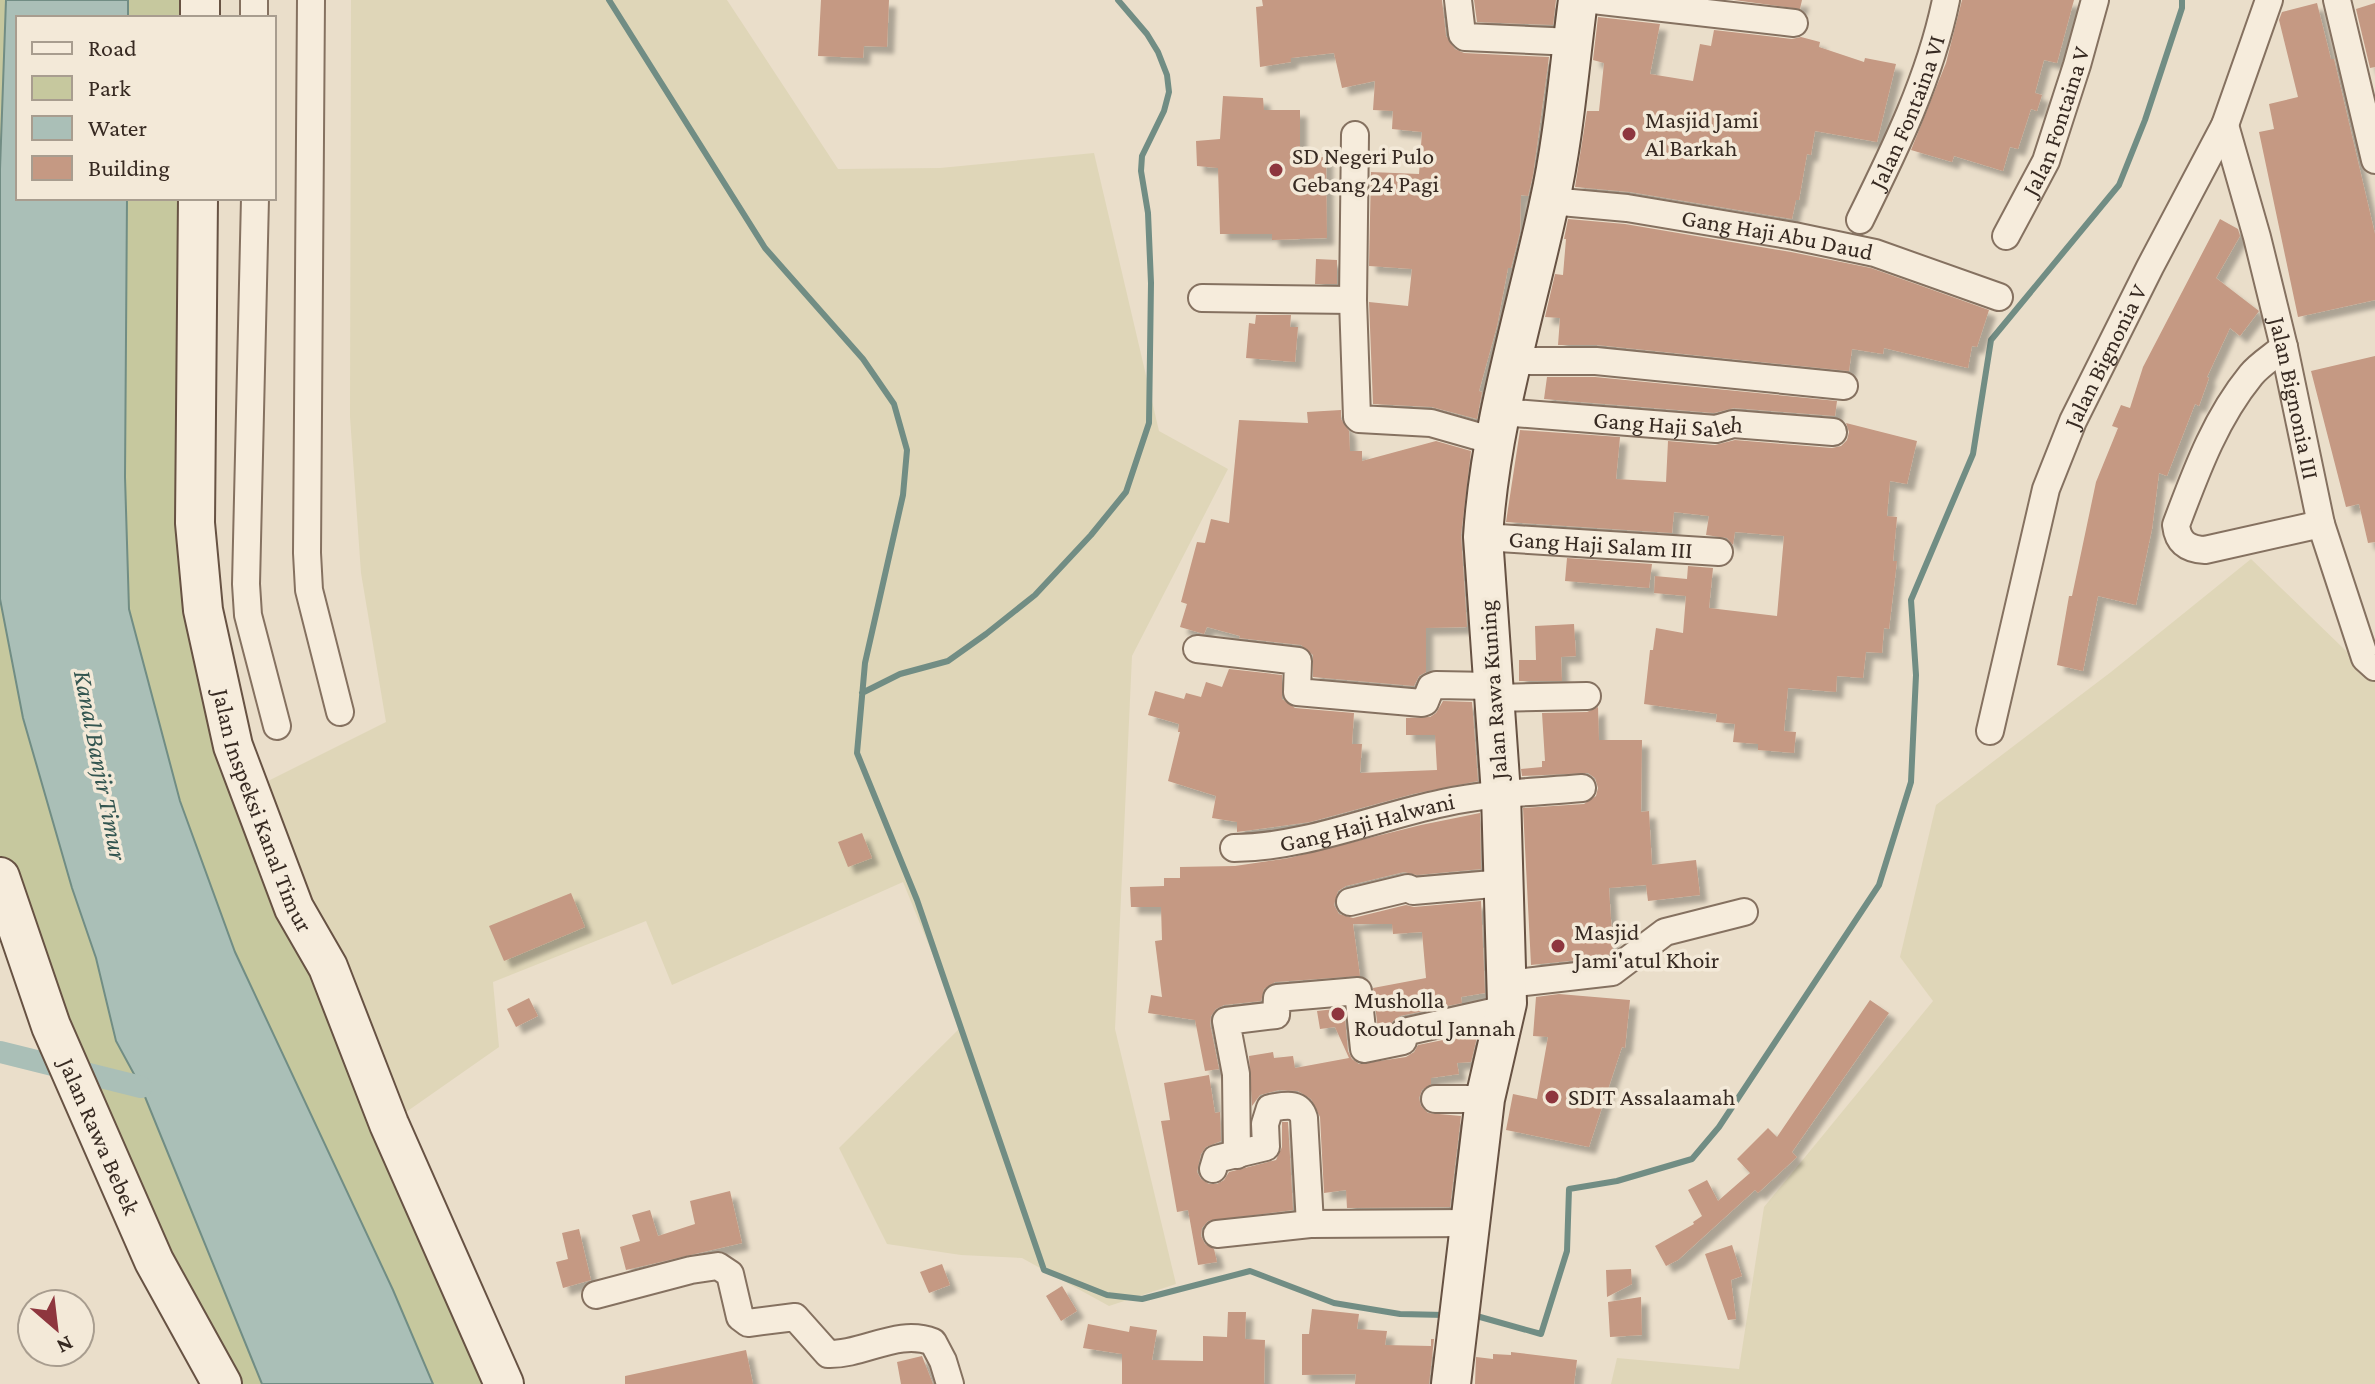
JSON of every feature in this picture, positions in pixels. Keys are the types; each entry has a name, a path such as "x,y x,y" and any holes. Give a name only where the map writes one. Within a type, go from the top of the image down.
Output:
{"street":[{"path":"311,0 307,553 309,590 340,712"},
{"path":"1458,0 1465,37 1573,42"},
{"name":"Jalan Rawa Kuning","path":"1453,1368 1485,1099 1507,996 1501,794 1483,537 1498,426 1550,201 1578,0"},
{"path":"1593,0 1794,23"},
{"name":"Jalan Fontaina VI","path":"1860,220 1897,145 1925,74 1940,30 1946,0"},
{"name":"Jalan Fontaina V","path":"2006,236 2046,161 2095,0"},
{"name":"Jalan Bignonia V","path":"1990,731 2046,489 2073,421 2156,254 2225,125 2269,0"},
{"path":"2337,0 2375,160"},
{"name":"Jalan Bignonia III","path":"2225,125 2284,347 2321,524 2365,658 2375,667"},
{"path":"1202,298 1353,300 1355,135"},
{"name":"Jalan Inspeksi Kanal Timur","path":"198,200 195,523 203,610 233,746 294,908 328,967 389,1124 504,1384"},
{"path":"255,200 246,584 248,615 277,726"},
{"name":"Gang Haji Abu Daud","path":"1550,201 1627,208 1862,250 1999,297"},
{"name":"Gang Haji Saleh","path":"1353,300 1359,419 1498,426 1716,429 1733,424 1833,432"},
{"path":"2284,347 2253,373 2223,416 2201,458 2176,525 2177,533 2184,544 2205,550 2321,524"},
{"path":"1513,361 1596,361 1844,386"},
{"name":"Gang Haji Salam III","path":"1483,537 1719,552"},
{"path":"1197,649 1298,661 1297,692 1424,702 1431,687 1436,685 1492,692 1587,696"},
{"name":"Gang Haji Halwani","path":"1234,848 1282,844 1446,802 1582,788"},
{"name":"Jalan Rawa Bebek","path":"0,877 51,1026 154,1261 222,1384"},
{"path":"1350,902 1408,888 1413,891 1504,883"},
{"path":"1237,1155 1236,1074 1226,1021 1276,1015 1277,998 1358,991 1364,1049 1403,1041 1404,1032 1507,996 1612,972 1665,932 1744,912"},
{"path":"1435,1099 1485,1099"},
{"path":"1213,1169 1216,1159 1266,1147 1265,1124 1270,1108 1289,1105 1302,1110 1310,1224"},
{"path":"1217,1234 1310,1224 1470,1223"},
{"path":"596,1295 718,1266 730,1274 740,1317 748,1323 795,1317 828,1354 922,1337 933,1342 950,1384"}],"shaded area":[{"path":"351,0 727,0 838,169 940,168 1094,153 1159,431 1228,469 1132,656 1115,1029 1176,1284 1109,1306 1022,1258 961,1255 887,1244 839,1148 962,1026 903,882 672,985 646,921 493,982 499,1047 389,1124 248,791 386,722 361,573 350,417"},
{"path":"2251,559 2375,679 2375,1384 1611,1384 1617,1358 1739,1369 1764,1207 1933,1001 1900,957 1936,805 2111,672"}],"green space":[{"path":"0,0 6,0 0,178"},
{"path":"128,0 200,0 200,16 128,16"},
{"path":"127,200 198,200 195,523 248,790 504,1384 433,1384 393,1290 235,952 180,801 129,609 125,477"},
{"path":"0,599 23,718 72,888 96,958 116,1041 141,1087 262,1384 222,1384 0,877"}],"water":[{"name":"Kanal Banjir Timur","path":"6,0 128,0 128,16 16,16 16,200 127,200 125,477 129,609 180,801 235,952 393,1290 433,1384 262,1384 141,1087 116,1041 96,958 72,888 23,718 0,599 0,169"}],"building":[{"path":"821,0 889,0 887,47 864,46 863,58 818,56"},
{"path":"1262,0 1442,0 1446,36 1455,49 1464,53 1549,57 1533,175 1528,196 1521,195 1520,232 1511,268 1508,268 1497,326 1479,391 1482,392 1477,419 1432,407 1373,404 1369,302 1408,306 1412,269 1369,266 1371,172 1419,174 1422,132 1392,129 1393,111 1373,110 1375,81 1342,88 1334,53 1291,58 1291,62 1260,67 1256,7 1263,6"},
{"path":"1474,0 1556,0 1553,25 1477,22"},
{"path":"1734,0 1802,0 1800,9"},
{"path":"1962,0 2074,0 2057,63 2044,60 2035,93 2042,95 2037,111 2031,109 2018,149 2010,147 2003,171 1954,156 1952,162 1911,150 1946,63"},
{"path":"2317,3 2331,59 2334,59 2375,234 2375,300 2298,317 2259,132 2274,129 2269,104 2298,97 2279,20 2282,12"},
{"path":"2375,3 2375,67 2370,68 2356,9"},
{"path":"1598,17 1660,24 1650,74 1693,81 1700,44 1711,46 1714,30 1792,39 1801,37 1820,42 1819,47 1864,62 1865,58 1896,64 1877,142 1815,131 1792,219 1630,192 1575,187 1587,111 1599,111 1604,63 1593,60"},
{"path":"1223,96 1263,98 1264,110 1300,110 1300,158 1326,157 1327,238 1272,240 1272,234 1220,234 1218,168 1197,166 1196,141 1220,139"},
{"path":"1568,219 1625,224 1871,268 1989,310 1977,347 1972,346 1968,368 1884,348 1883,354 1852,349 1849,371 1597,345 1558,345 1560,318 1545,317 1555,274 1563,275"},
{"path":"2220,219 2238,229 2240,236 2216,278 2259,311 2240,336 2230,328 2207,377 2199,406 2195,404 2167,476 2159,473 2152,529 2136,605 2098,596 2083,671 2057,665 2069,596 2072,596 2096,482 2118,428 2112,426 2121,405 2130,408 2143,367"},
{"path":"1316,259 1337,260 1337,284 1315,284"},
{"path":"1256,315 1291,315 1290,327 1298,327 1295,362 1246,358 1249,323 1255,324"},
{"path":"2375,356 2375,542 2368,543 2359,504 2346,507 2311,371"},
{"path":"1547,377 1595,377 1837,401 1835,416 1734,408 1714,413 1544,399"},
{"path":"1341,410 1341,419 1349,431 1350,451 1362,451 1362,461 1436,441 1471,451 1461,535 1467,627 1426,628 1426,672 1419,676 1414,686 1313,677 1313,655 1301,645 1239,638 1207,627 1204,634 1180,627 1187,604 1181,602 1197,542 1205,543 1211,519 1229,523 1239,420 1308,423 1307,412"},
{"path":"1846,423 1917,441 1907,484 1890,481 1887,516 1897,517 1893,561 1897,561 1889,629 1884,628 1882,653 1866,652 1863,678 1837,676 1836,692 1788,688 1784,731 1796,732 1794,753 1758,750 1758,744 1733,742 1735,724 1716,722 1717,714 1644,704 1650,650 1653,650 1656,628 1683,633 1686,596 1654,593 1655,576 1687,579 1688,566 1713,568 1709,608 1777,616 1784,536 1735,532 1733,545 1727,538 1706,535 1709,516 1674,512 1672,533 1506,522 1520,430 1620,437 1616,479 1666,482 1668,441 1715,445 1735,440 1832,448 1841,446 1847,440 1849,432"},
{"path":"1567,558 1652,564 1649,588 1565,581"},
{"path":"1574,624 1576,656 1561,657 1562,681 1519,681 1519,660 1536,660 1535,626"},
{"path":"1229,669 1282,675 1282,699 1295,708 1354,713 1352,744 1362,744 1360,773 1437,770 1435,735 1406,735 1406,718 1430,717 1443,701 1472,702 1478,781 1413,794 1310,822 1237,832 1237,822 1212,818 1216,796 1168,781 1180,732 1179,724 1148,715 1155,691 1184,699 1186,693 1201,697 1206,682 1222,687"},
{"path":"1598,707 1599,740 1642,740 1641,812 1649,811 1652,865 1696,860 1700,895 1648,901 1646,885 1609,888 1613,951 1606,957 1531,965 1523,808 1584,804 1596,796 1598,788 1595,778 1588,773 1522,776 1521,769 1542,767 1542,761 1545,761 1542,713 1587,712"},
{"path":"1480,813 1481,869 1417,875 1404,872 1346,886 1338,891 1334,905 1339,914 1353,918 1406,905 1414,907 1481,901 1485,993 1461,997 1462,1003 1400,1016 1389,1028 1378,1030 1373,988 1426,978 1422,932 1393,934 1392,924 1353,924 1360,976 1275,982 1264,989 1261,1001 1224,1005 1216,1009 1210,1024 1219,1069 1205,1071 1195,1020 1148,1013 1151,995 1162,997 1155,941 1162,940 1161,907 1131,907 1130,887 1164,886 1164,878 1180,878 1180,867 1235,866 1289,858"},
{"path":"862,833 872,858 848,867 838,842"},
{"path":"571,893 585,927 504,961 489,926"},
{"name":"SDIT Assalaamah","path":"1559,994 1630,1000 1625,1048 1622,1047 1589,1147 1506,1130 1513,1094 1537,1099 1548,1037 1533,1036 1536,997"},
{"path":"529,998 538,1016 516,1027 507,1009"},
{"path":"1870,1000 1889,1013 1792,1152 1797,1157 1758,1193 1755,1190 1678,1260 1666,1266 1655,1246 1694,1224 1702,1216 1688,1190 1707,1180 1718,1201 1750,1173 1737,1159 1768,1128 1777,1137"},
{"path":"1344,1008 1348,1051 1359,1064 1406,1057 1418,1045 1478,1033 1471,1062 1457,1063 1459,1074 1431,1078 1431,1084 1422,1090 1419,1098 1421,1106 1428,1113 1461,1116 1450,1207 1347,1208 1346,1190 1324,1193 1320,1117 1311,1099 1298,1091 1279,1090 1260,1095 1252,1106 1249,1056 1273,1052 1274,1058 1293,1056 1295,1068 1349,1058 1335,1027 1320,1029 1317,1011"},
{"path":"1209,1075 1215,1113 1220,1112 1221,1141 1206,1147 1201,1154 1197,1172 1201,1179 1217,1184 1229,1172 1276,1160 1282,1147 1282,1122 1288,1122 1293,1210 1208,1221 1202,1228 1201,1236 1205,1244 1214,1249 1217,1262 1198,1265 1188,1210 1177,1212 1161,1121 1170,1120 1164,1083"},
{"path":"730,1191 742,1243 626,1270 620,1247 640,1241 632,1215 650,1210 658,1236 695,1224 690,1201"},
{"path":"579,1229 591,1280 563,1288 556,1262 568,1259 562,1233"},
{"path":"1732,1245 1742,1276 1731,1280 1736,1319 1728,1320 1705,1254"},
{"path":"942,1264 950,1285 929,1293 920,1272"},
{"path":"1631,1269 1632,1284 1607,1297 1606,1270"},
{"path":"1062,1286 1077,1311 1061,1321 1046,1296"},
{"path":"1641,1297 1642,1335 1610,1337 1608,1302"},
{"path":"1312,1309 1359,1314 1357,1329 1387,1331 1385,1345 1431,1346 1431,1339 1434,1339 1429,1384 1355,1384 1356,1374 1302,1375 1302,1334 1309,1334"},
{"path":"1228,1312 1246,1312 1245,1339 1265,1340 1264,1384 1122,1384 1122,1354 1083,1348 1088,1324 1129,1332 1130,1326 1157,1330 1152,1360 1203,1361 1203,1336 1227,1337"},
{"path":"746,1350 753,1384 625,1384 625,1376"},
{"path":"1511,1352 1577,1360 1574,1384 1475,1384 1476,1357 1493,1359 1493,1354 1511,1355"},
{"path":"922,1356 933,1384 901,1384 897,1362"}],"waterway":[{"path":"609,0 765,248 863,359 894,404 907,450 903,495 865,663 857,753 917,900 1044,1270 1107,1295 1142,1299 1250,1271 1334,1303 1400,1314 1445,1315"},
{"path":"862,693 900,674 948,661 986,634 1035,595 1126,492 1149,423 1151,283 1142,156 1164,111 1169,92 1167,75 1158,52 1118,0"},
{"path":"1473,1315 1541,1334 1567,1251 1569,1189 1617,1181 1692,1159 1719,1127 1879,885 1911,782 1916,675 1911,600 1973,454 1991,340 2119,185 2145,120 2182,0"},
{"path":"0,1052 141,1087"}],"place":[{"name":"Masjid Jami Al Barkah","path":"1629,134"},
{"name":"SD Negeri Pulo Gebang 24 Pagi","path":"1276,170"},
{"name":"Masjid Jami'atul Khoir","path":"1558,946"},
{"name":"Musholla Roudotul Jannah","path":"1338,1014"},
{"name":"SDIT Assalaamah","path":"1552,1097"}]}
